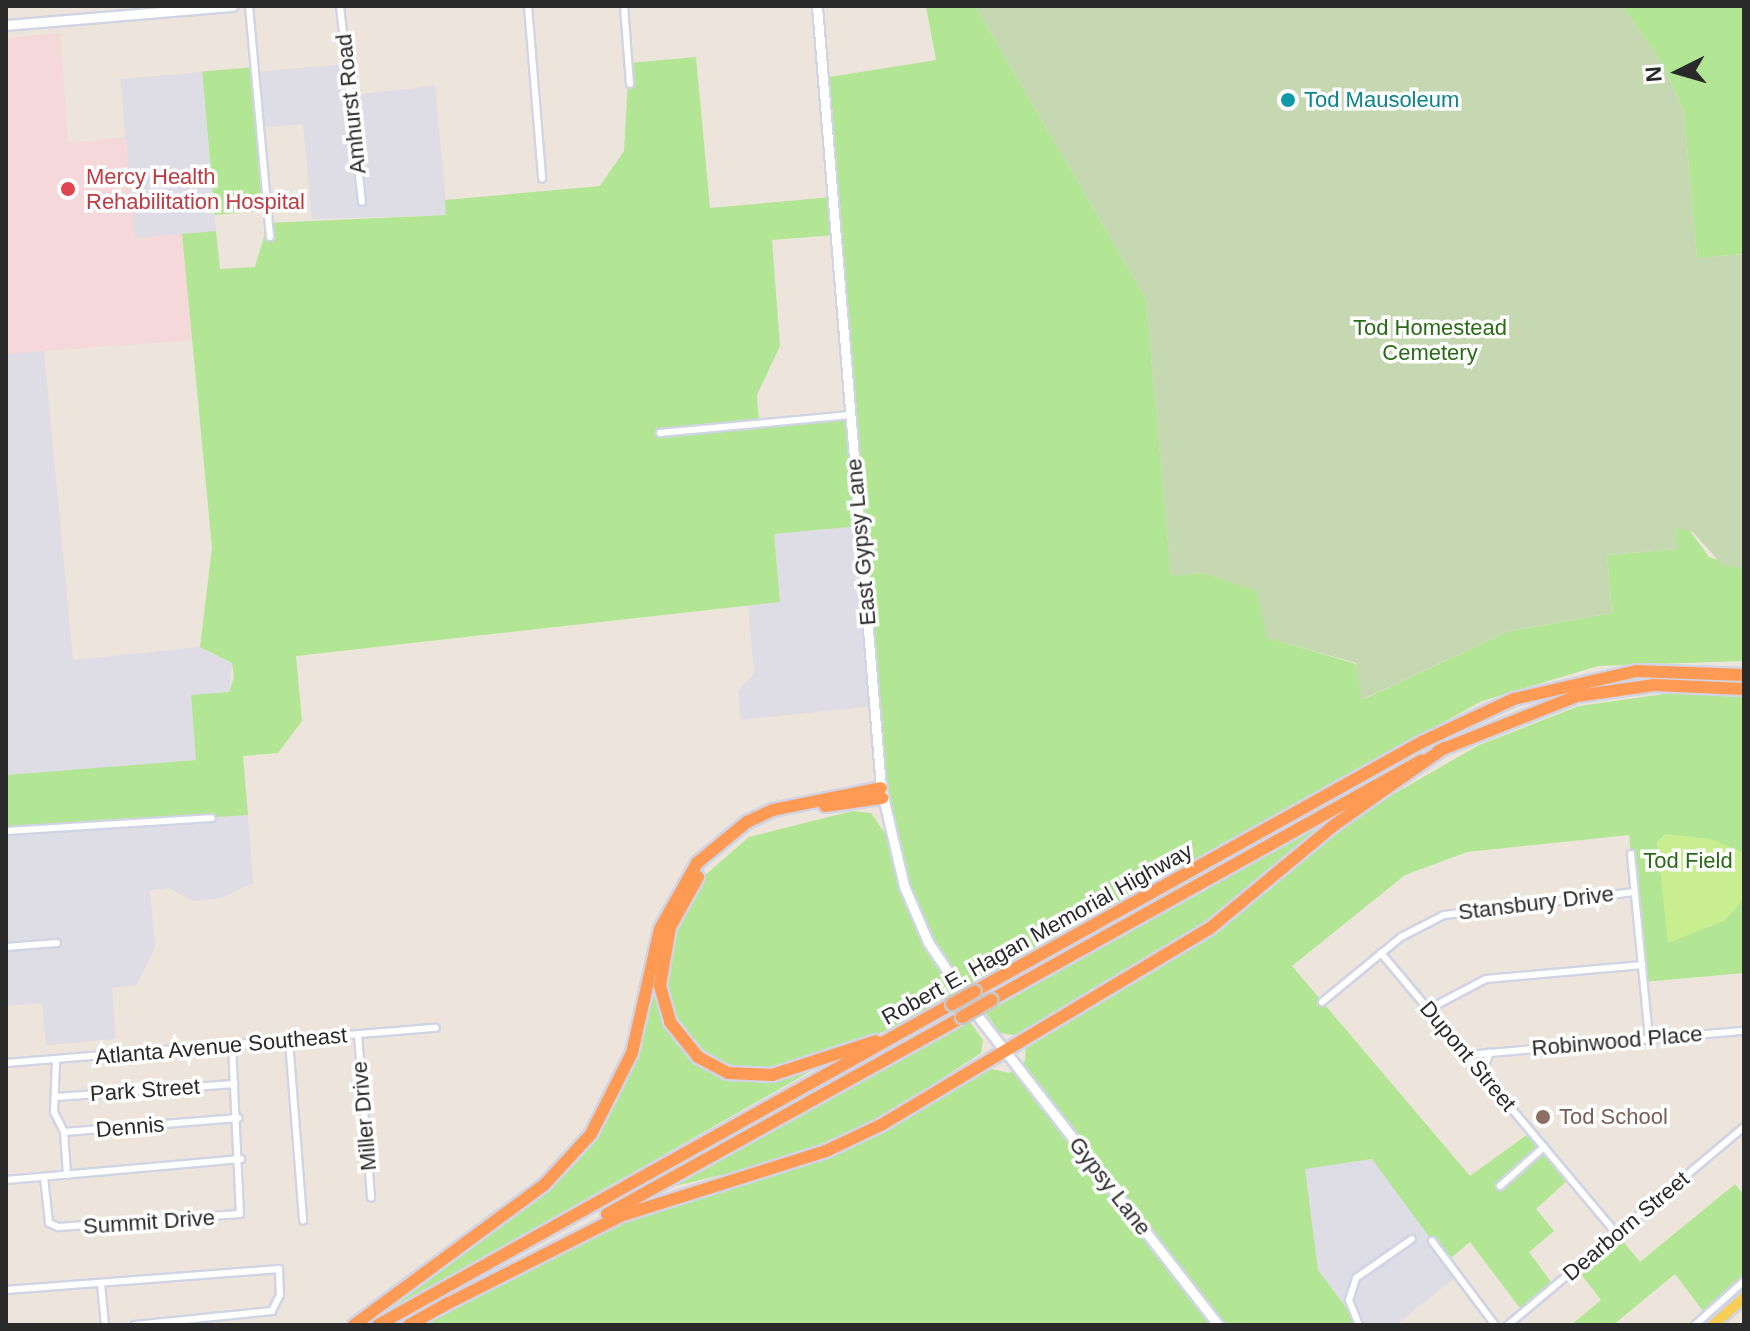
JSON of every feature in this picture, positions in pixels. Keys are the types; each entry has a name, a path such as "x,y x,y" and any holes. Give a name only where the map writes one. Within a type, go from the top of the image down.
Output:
{"highway":[{"name":"Robert E. Hagan Memorial Highway","path":"378,1325 1486,710 1599,676 1740,672"},
{"name":"Robert E. Hagan Memorial Highway","path":"409,1325 1444,748 1577,696 1654,685 1744,689"},
{"path":"441,1307 620,1216 847,1142 1001,1048 1209,929 1333,826 1444,748"},
{"path":"882,793 778,816 721,850 678,907 660,986 677,1035 728,1073 796,1071 899,1035"},
{"path":"354,1325 533,1194 591,1134 632,1053 660,929 697,863 773,810 882,793"}],"main road":[{"path":"6,25 232,6"},
{"name":"East Gypsy Lane","path":"817,6 882,793 904,886 928,942 1001,1048"},
{"name":"Gypsy Lane","path":"1001,1048 1218,1325"},
{"path":"1713,1325 1744,1298"}],"street":[{"path":"249,6 270,237"},
{"name":"Amhurst Road","path":"340,6 362,202"},
{"path":"528,6 542,178"},
{"path":"624,6 630,84"},
{"path":"660,433 850,415"},
{"path":"6,831 212,818"},
{"path":"1631,854 1649,1038"},
{"name":"Stansbury Drive","path":"1322,1002 1381,953 1420,926 1465,908 1635,892"},
{"path":"6,947 57,943"},
{"name":"Dupont Street","path":"1381,953 1617,1234"},
{"path":"1429,1009 1486,979 1642,965"},
{"name":"Atlanta Avenue Southeast","path":"6,1063 436,1028"},
{"name":"Robinwood Place","path":"1467,1055 1744,1031"},
{"name":"Miller Drive","path":"358,1035 371,1197"},
{"path":"289,1041 303,1220"},
{"path":"6,1180 241,1159 232,1045"},
{"path":"1482,1073 1490,1052"},
{"path":"56,1060 56,1097 64,1132"},
{"name":"Park Street","path":"56,1097 235,1084"},
{"name":"Dennis","path":"67,1175 64,1132 238,1118"},
{"name":"Dearborn Street","path":"1508,1325 1744,1127"},
{"path":"1500,1186 1544,1147"},
{"name":"Summit Drive","path":"44,1177 49,1223 58,1227 231,1217 243,1208 241,1159"},
{"path":"1359,1325 1349,1300 1356,1278 1412,1239"},
{"path":"1432,1241 1495,1325"},
{"path":"6,1290 279,1269 280,1295 272,1311 135,1325"},
{"path":"1695,1325 1744,1281"},
{"path":"101,1283 105,1325"}],"shaded area":[{"name":"Mercy Health Rehabilitation Hospital","path":"60,33 68,143 126,137 135,238 182,234 192,340 6,354 6,38"},
{"path":"347,64 350,95 435,86 447,215 312,219 303,124 260,128 255,72"},
{"path":"202,72 216,231 134,239 120,79"},
{"path":"44,351 73,660 200,647 232,663 229,692 191,696 197,760 6,775 6,354"},
{"path":"859,526 874,706 741,720 738,691 754,673 748,605 780,602 774,534"},
{"path":"248,815 253,883 221,898 192,901 169,888 150,890 155,947 137,985 112,988 116,1039 46,1045 42,1003 6,1006 6,831"},
{"path":"1373,1159 1458,1275 1396,1325 1359,1325 1318,1270 1304,1169"}],"green space":[{"path":"926,6 975,6 1146,299 1171,575 1203,573 1257,591 1268,638 1356,664 1362,700 1509,631 1612,613 1607,555 1677,549 1676,528 1687,527 1709,557 1744,569 1744,661 1598,666 1482,701 899,1025 826,1056 762,1071 724,1066 698,1050 673,1018 665,987 668,949 704,876 749,837 852,811 871,813 884,832 859,526 774,534 780,602 296,656 302,721 278,753 243,756 248,815 6,831 6,775 196,760 191,695 229,692 234,677 232,663 200,647 212,548 182,234 216,231 220,269 255,267 268,223 446,215 445,200 600,186 624,151 629,63 696,57 710,208 832,197 823,78 936,60","holes":["835,235 850,415 759,425 757,395 780,346 772,240"]},
{"name":"Tod Homestead Cemetery","path":"975,6 1622,6 1663,64 1684,112 1697,258 1744,254 1744,569 1723,566 1693,532 1676,528 1678,549 1607,555 1612,613 1509,631 1361,700 1356,663 1267,638 1256,591 1203,573 1171,576 1146,299"},
{"path":"1622,6 1744,6 1744,254 1697,258 1684,112 1663,64"},
{"path":"255,67 268,210 215,215 202,72"},
{"name":"Tod Field","path":"1678,692 1744,697 1744,973 1643,982 1629,835 1467,852 1405,875 1292,966 1470,1176 1531,1132 1570,1178 1536,1209 1554,1231 1529,1252 1554,1286 1523,1312 1470,1242 1447,1261 1372,1159 1305,1169 1318,1270 1359,1325 424,1325 621,1222 850,1148 983,1067 1009,1073 1025,1061 1026,1041 1215,931 1359,814 1479,745 1579,706"},
{"path":"1337,816 1231,908 1152,959 1014,1035 1000,1033 986,1013 970,1022 983,1040 981,1053 878,1120 784,1160 675,1186 966,1024 962,1017 991,1000 996,1007"},
{"name":"Tod Field","path":"1665,834 1711,839 1744,853 1744,899 1724,921 1668,943 1657,842"},
{"path":"652,979 670,1033 687,1053 746,1080 811,1071 372,1321 577,1157 628,1075"},
{"path":"1735,1184 1744,1195 1744,1281 1706,1315 1675,1274 1613,1325 1571,1325 1601,1300 1576,1268 1617,1234 1640,1262"}],"place":[{"name":"Tod Mausoleum","path":"1288,100"},
{"name":"Mercy Health Rehabilitation Hospital","path":"68,189"},
{"name":"Tod School","path":"1543,1117"}]}
